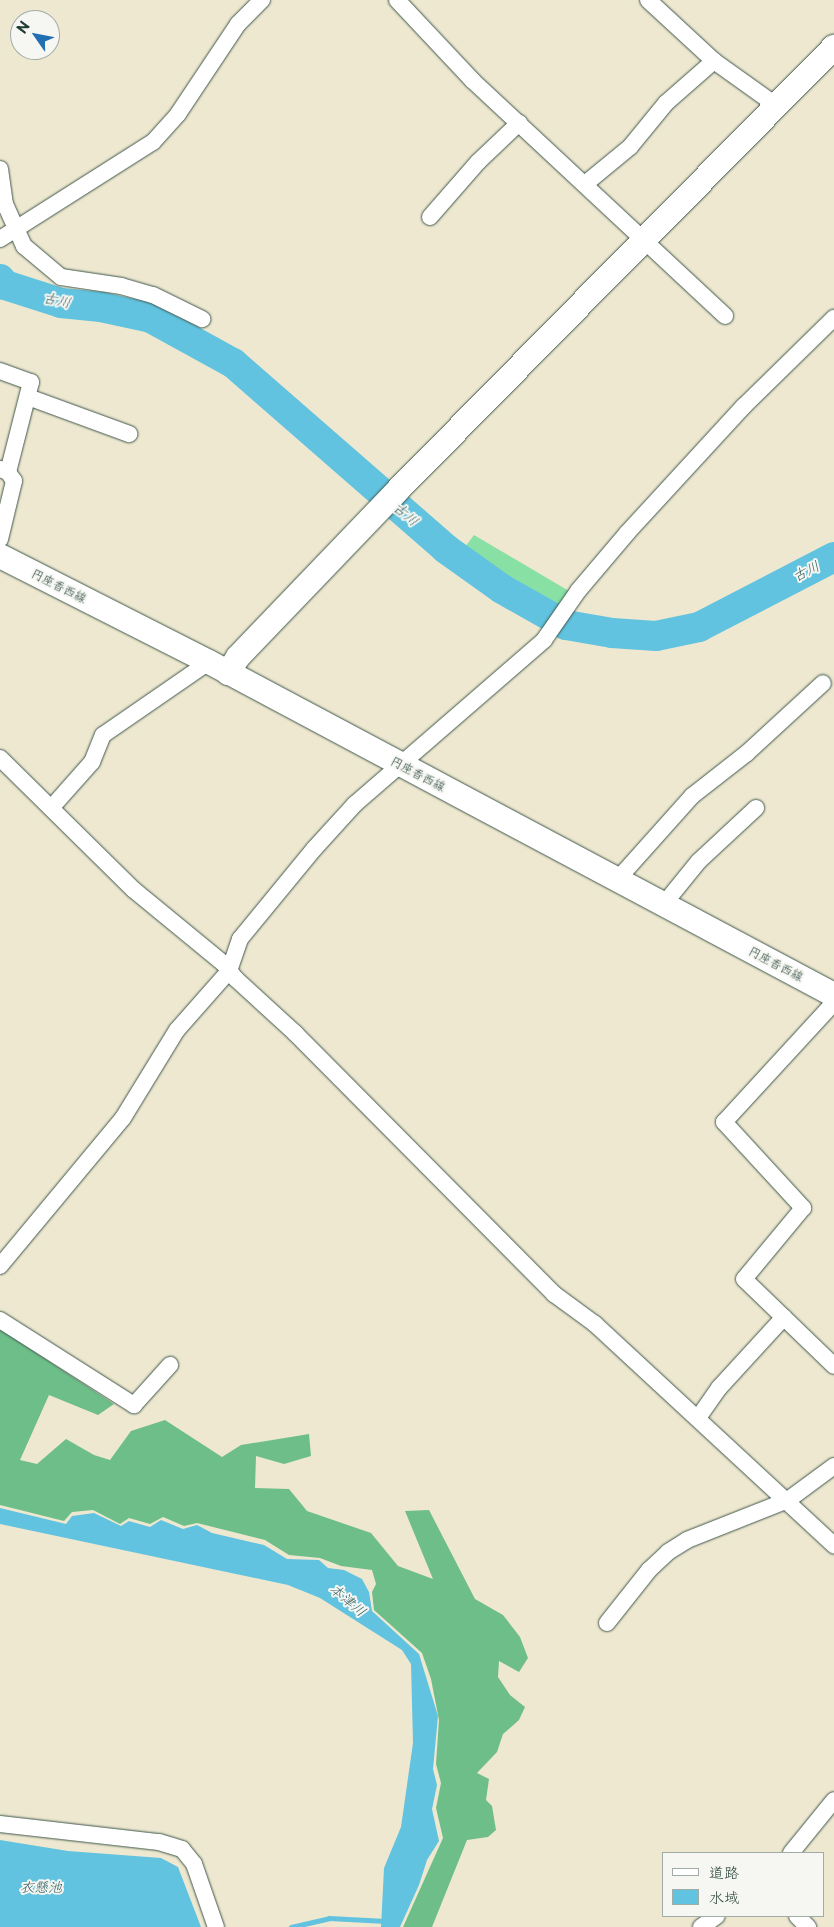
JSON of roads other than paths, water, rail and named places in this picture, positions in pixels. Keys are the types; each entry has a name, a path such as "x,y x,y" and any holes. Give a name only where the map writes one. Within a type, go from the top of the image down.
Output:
{"main road":[{"path":"218,667 238,657 398,490 834,47"},
{"name":"円座香西線","path":"0,556 218,667 834,995"}],"street":[{"path":"9,234 153,142 178,114 238,24 262,0"},
{"path":"397,0 472,80 725,316"},
{"path":"648,0 714,61 777,106"},
{"path":"585,184 630,147 666,104 714,61"},
{"path":"430,217 478,162 519,123"},
{"path":"0,169 9,234 61,277 121,286 153,295 202,319"},
{"path":"0,1266 123,1118 177,1030 229,971 240,939 256,917 355,804 544,640 564,611 628,532 738,413 834,318"},
{"path":"0,371 32,382 4,471 14,481 0,538"},
{"path":"28,397 129,434"},
{"path":"52,807 92,762 103,735 218,667"},
{"path":"617,880 692,796 747,753 823,682"},
{"path":"0,758 52,807 134,890 229,971 295,1033 554,1294 594,1324 788,1500 834,1545"},
{"path":"664,904 699,861 756,808"},
{"path":"834,999 830,1008 724,1122 803,1208 744,1279 834,1366"},
{"path":"698,1418 718,1388 784,1317"},
{"path":"0,1320 134,1405 170,1365"},
{"path":"606,1624 649,1570 668,1552 687,1540 788,1500 834,1466"},
{"path":"792,1852 834,1800"},
{"path":"0,1824 159,1842 182,1849 194,1864 216,1927"},
{"path":"701,1927 716,1917"},
{"path":"798,1917 808,1927"}],"water":[{"name":"本津川","path":"0,1508 66,1524 72,1516 94,1513 121,1526 129,1521 150,1527 161,1520 183,1529 197,1525 212,1533 264,1545 287,1559 319,1560 328,1568 344,1570 362,1579 369,1592 372,1611 419,1654 438,1716 433,1769 437,1785 432,1809 439,1841 427,1860 419,1885 400,1927 381,1927 384,1868 401,1827 413,1743 411,1664 402,1650 320,1598 288,1585 0,1524"},
{"name":"衣懸池","path":"0,1840 68,1851 161,1858 178,1867 201,1927 0,1927"}],"waterway":[{"name":"古川","path":"0,279 5,285 61,303 101,307 151,318 233,363 446,549 502,589 566,625 612,633 656,636 699,627 834,557"},
{"path":"291,1927 329,1918 386,1921"}]}
